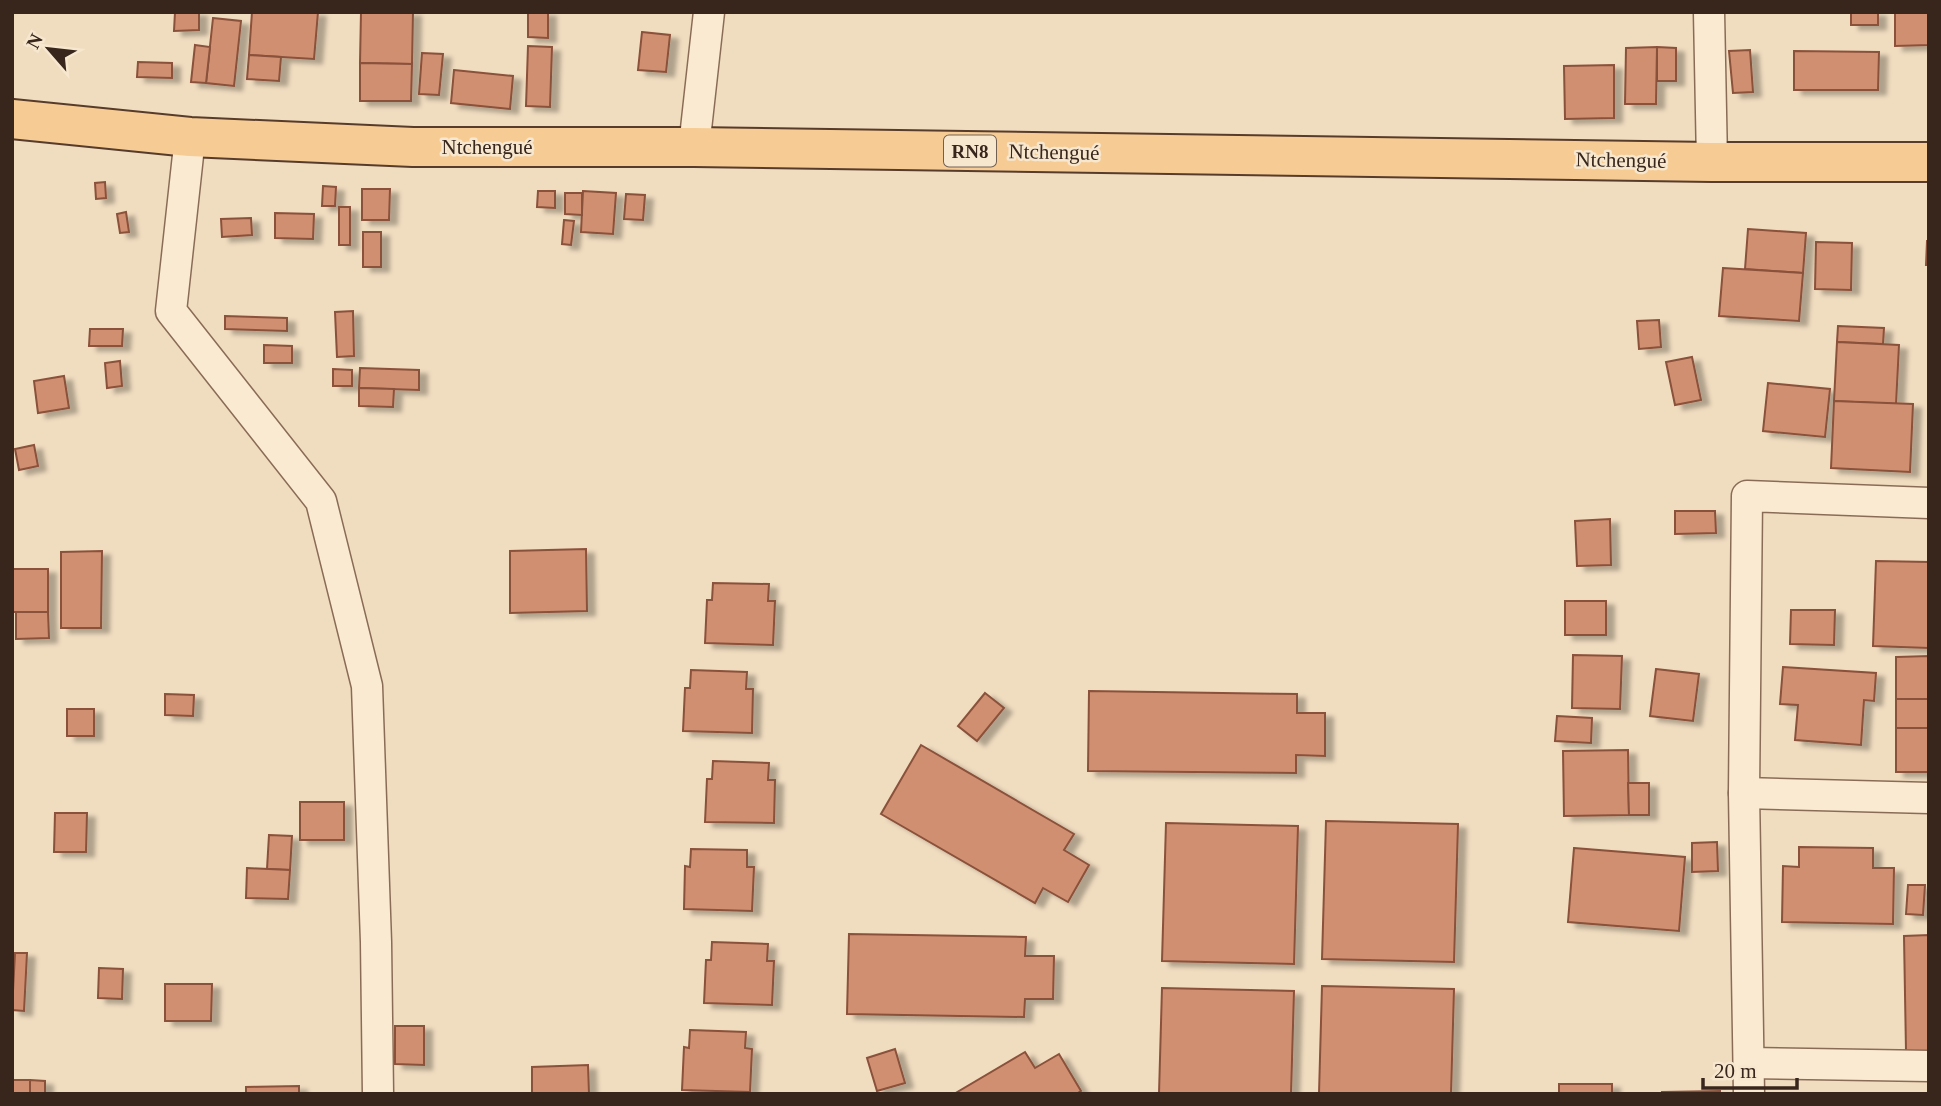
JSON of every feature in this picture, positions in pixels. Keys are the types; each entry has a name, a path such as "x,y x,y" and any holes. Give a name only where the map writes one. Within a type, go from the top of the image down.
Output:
{"main road":[{"name":"Ntchengué","path":"12,119 190,137 413,147 694,147 1712,162 1929,162"}],"street":[{"path":"694,147 709,12"},
{"path":"1709,12 1712,162"},
{"path":"190,137 171,311 321,501 367,686 378,1094"},
{"path":"1749,1094 1744,793 1746,496 1929,503"},
{"path":"1744,793 1929,798"},
{"path":"1749,1063 1929,1066"}],"building":[{"path":"175,12 199,12 199,30 174,31"},
{"path":"252,12 318,12 314,59 249,55"},
{"path":"361,12 413,12 412,64 360,63"},
{"path":"528,12 548,12 548,38 528,37"},
{"path":"1851,12 1878,12 1878,25 1851,25"},
{"path":"1895,12 1929,12 1929,45 1895,46"},
{"path":"213,18 241,21 234,86 206,83"},
{"path":"642,32 670,35 666,72 638,70"},
{"path":"195,45 210,47 206,83 191,82"},
{"path":"528,46 552,47 550,107 526,106"},
{"path":"1657,47 1676,48 1676,81 1657,81"},
{"path":"1657,47 1656,104 1625,104 1626,48"},
{"path":"1750,50 1753,92 1733,93 1729,51"},
{"path":"1794,51 1879,52 1878,90 1794,90"},
{"path":"422,53 443,54 439,95 419,94"},
{"path":"249,55 281,57 279,81 247,79"},
{"path":"138,62 172,63 172,78 137,77"},
{"path":"360,63 412,64 411,101 360,101"},
{"path":"1614,65 1614,118 1565,119 1564,66"},
{"path":"454,70 513,76 510,109 451,103"},
{"path":"105,182 106,198 96,199 95,183"},
{"path":"323,186 336,187 335,206 322,206"},
{"path":"362,189 390,189 389,220 362,220"},
{"path":"538,191 555,191 555,208 537,207"},
{"path":"583,191 616,193 613,234 581,232"},
{"path":"565,193 582,193 582,215 565,214"},
{"path":"626,194 645,195 643,220 624,219"},
{"path":"339,207 350,207 350,245 339,245"},
{"path":"126,212 129,232 120,233 117,214"},
{"path":"275,213 314,214 313,239 275,238"},
{"path":"251,218 252,235 222,237 221,219"},
{"path":"564,220 574,221 571,245 562,244"},
{"path":"1748,229 1806,233 1803,273 1745,269"},
{"path":"363,232 381,232 381,267 363,267"},
{"path":"1929,241 1929,265 1926,265"},
{"path":"1816,242 1852,243 1851,290 1815,289"},
{"path":"1723,268 1803,273 1799,321 1719,316"},
{"path":"353,311 354,356 337,357 335,312"},
{"path":"225,316 287,318 287,331 225,329"},
{"path":"1659,320 1661,347 1639,349 1637,321"},
{"path":"1838,326 1884,328 1883,344 1837,342"},
{"path":"90,329 123,329 122,346 89,346"},
{"path":"1837,342 1899,345 1896,404 1834,401"},
{"path":"264,345 292,346 292,363 264,363"},
{"path":"1692,357 1701,400 1675,405 1666,362"},
{"path":"120,361 122,386 107,388 105,363"},
{"path":"360,368 419,370 419,390 359,388"},
{"path":"333,369 352,370 352,386 333,386"},
{"path":"64,376 69,408 38,413 34,381"},
{"path":"1768,383 1830,389 1825,437 1763,431"},
{"path":"359,388 394,389 393,407 359,406"},
{"path":"1834,401 1913,404 1910,472 1831,468"},
{"path":"34,445 38,466 19,470 15,449"},
{"path":"1675,511 1715,511 1716,533 1675,534"},
{"path":"1610,519 1611,565 1577,566 1575,521"},
{"path":"586,549 587,611 510,613 510,551"},
{"path":"102,551 101,628 61,628 61,552"},
{"path":"1876,561 1929,562 1929,648 1873,646"},
{"path":"12,569 48,569 48,612 12,612"},
{"path":"713,583 769,584 768,601 775,601 773,645 705,643 707,600 712,600"},
{"path":"1565,601 1606,601 1606,635 1565,635"},
{"path":"1791,610 1835,610 1834,645 1790,644"},
{"path":"16,612 48,612 49,638 16,639"},
{"path":"1573,655 1622,656 1620,709 1572,708"},
{"path":"1929,656 1929,699 1896,699 1896,657"},
{"path":"1783,667 1876,673 1874,701 1864,700 1861,745 1795,740 1798,705 1780,704"},
{"path":"1656,669 1699,674 1693,721 1650,716"},
{"path":"691,670 747,672 746,689 753,689 752,733 683,731 685,688 690,688"},
{"path":"1089,691 1297,694 1297,713 1325,713 1325,756 1296,755 1296,773 1088,771"},
{"path":"985,693 1004,708 977,741 958,726"},
{"path":"165,694 194,695 193,716 165,715"},
{"path":"1896,699 1929,699 1929,728 1896,728"},
{"path":"67,709 94,709 94,736 67,736"},
{"path":"1557,716 1592,718 1591,743 1555,741"},
{"path":"1896,728 1929,728 1929,772 1896,772"},
{"path":"921,745 1074,834 1064,850 1089,865 1068,902 1043,888 1035,903 881,814"},
{"path":"1628,750 1629,815 1564,816 1563,751"},
{"path":"713,761 769,763 768,780 775,780 774,823 705,822 707,779 712,779"},
{"path":"1628,783 1649,783 1649,815 1629,815"},
{"path":"300,802 344,802 344,840 300,840"},
{"path":"55,813 87,813 86,852 54,852"},
{"path":"1326,821 1458,824 1454,962 1322,959"},
{"path":"1166,823 1298,826 1294,964 1162,961"},
{"path":"269,835 292,836 290,870 267,869"},
{"path":"1717,842 1718,871 1692,872 1692,843"},
{"path":"1799,847 1873,848 1873,868 1894,868 1893,924 1782,922 1783,866 1799,867"},
{"path":"1574,848 1685,857 1679,931 1568,922"},
{"path":"691,849 747,850 747,867 754,867 752,911 684,909 685,866 690,867"},
{"path":"247,868 290,870 288,899 246,898"},
{"path":"1908,885 1925,885 1923,915 1906,914"},
{"path":"849,934 1026,937 1025,956 1054,956 1053,999 1025,999 1024,1017 847,1014"},
{"path":"1929,935 1929,1051 1906,1051 1904,936"},
{"path":"712,942 768,944 767,961 774,961 772,1005 704,1003 706,960 711,960"},
{"path":"15,953 27,953 24,1011 12,1010"},
{"path":"99,968 123,969 122,999 98,998"},
{"path":"165,984 212,984 211,1021 165,1021"},
{"path":"1322,986 1454,989 1451,1094 1319,1094"},
{"path":"1162,988 1294,991 1291,1094 1159,1094"},
{"path":"395,1026 424,1026 424,1065 395,1064"},
{"path":"690,1030 746,1032 745,1048 752,1049 750,1092 682,1090 684,1047 689,1048"},
{"path":"895,1049 905,1083 877,1091 867,1058"},
{"path":"1025,1052 1035,1068 1059,1054 1081,1091 1076,1094 954,1094"},
{"path":"588,1065 589,1094 532,1094 532,1067"},
{"path":"12,1080 30,1080 30,1094 12,1094"},
{"path":"30,1080 45,1081 45,1094 30,1094"},
{"path":"1559,1084 1612,1084 1612,1094 1559,1094"},
{"path":"299,1086 299,1094 246,1094 246,1087"},
{"path":"1720,1091 1720,1094 1662,1094 1662,1092"}]}
